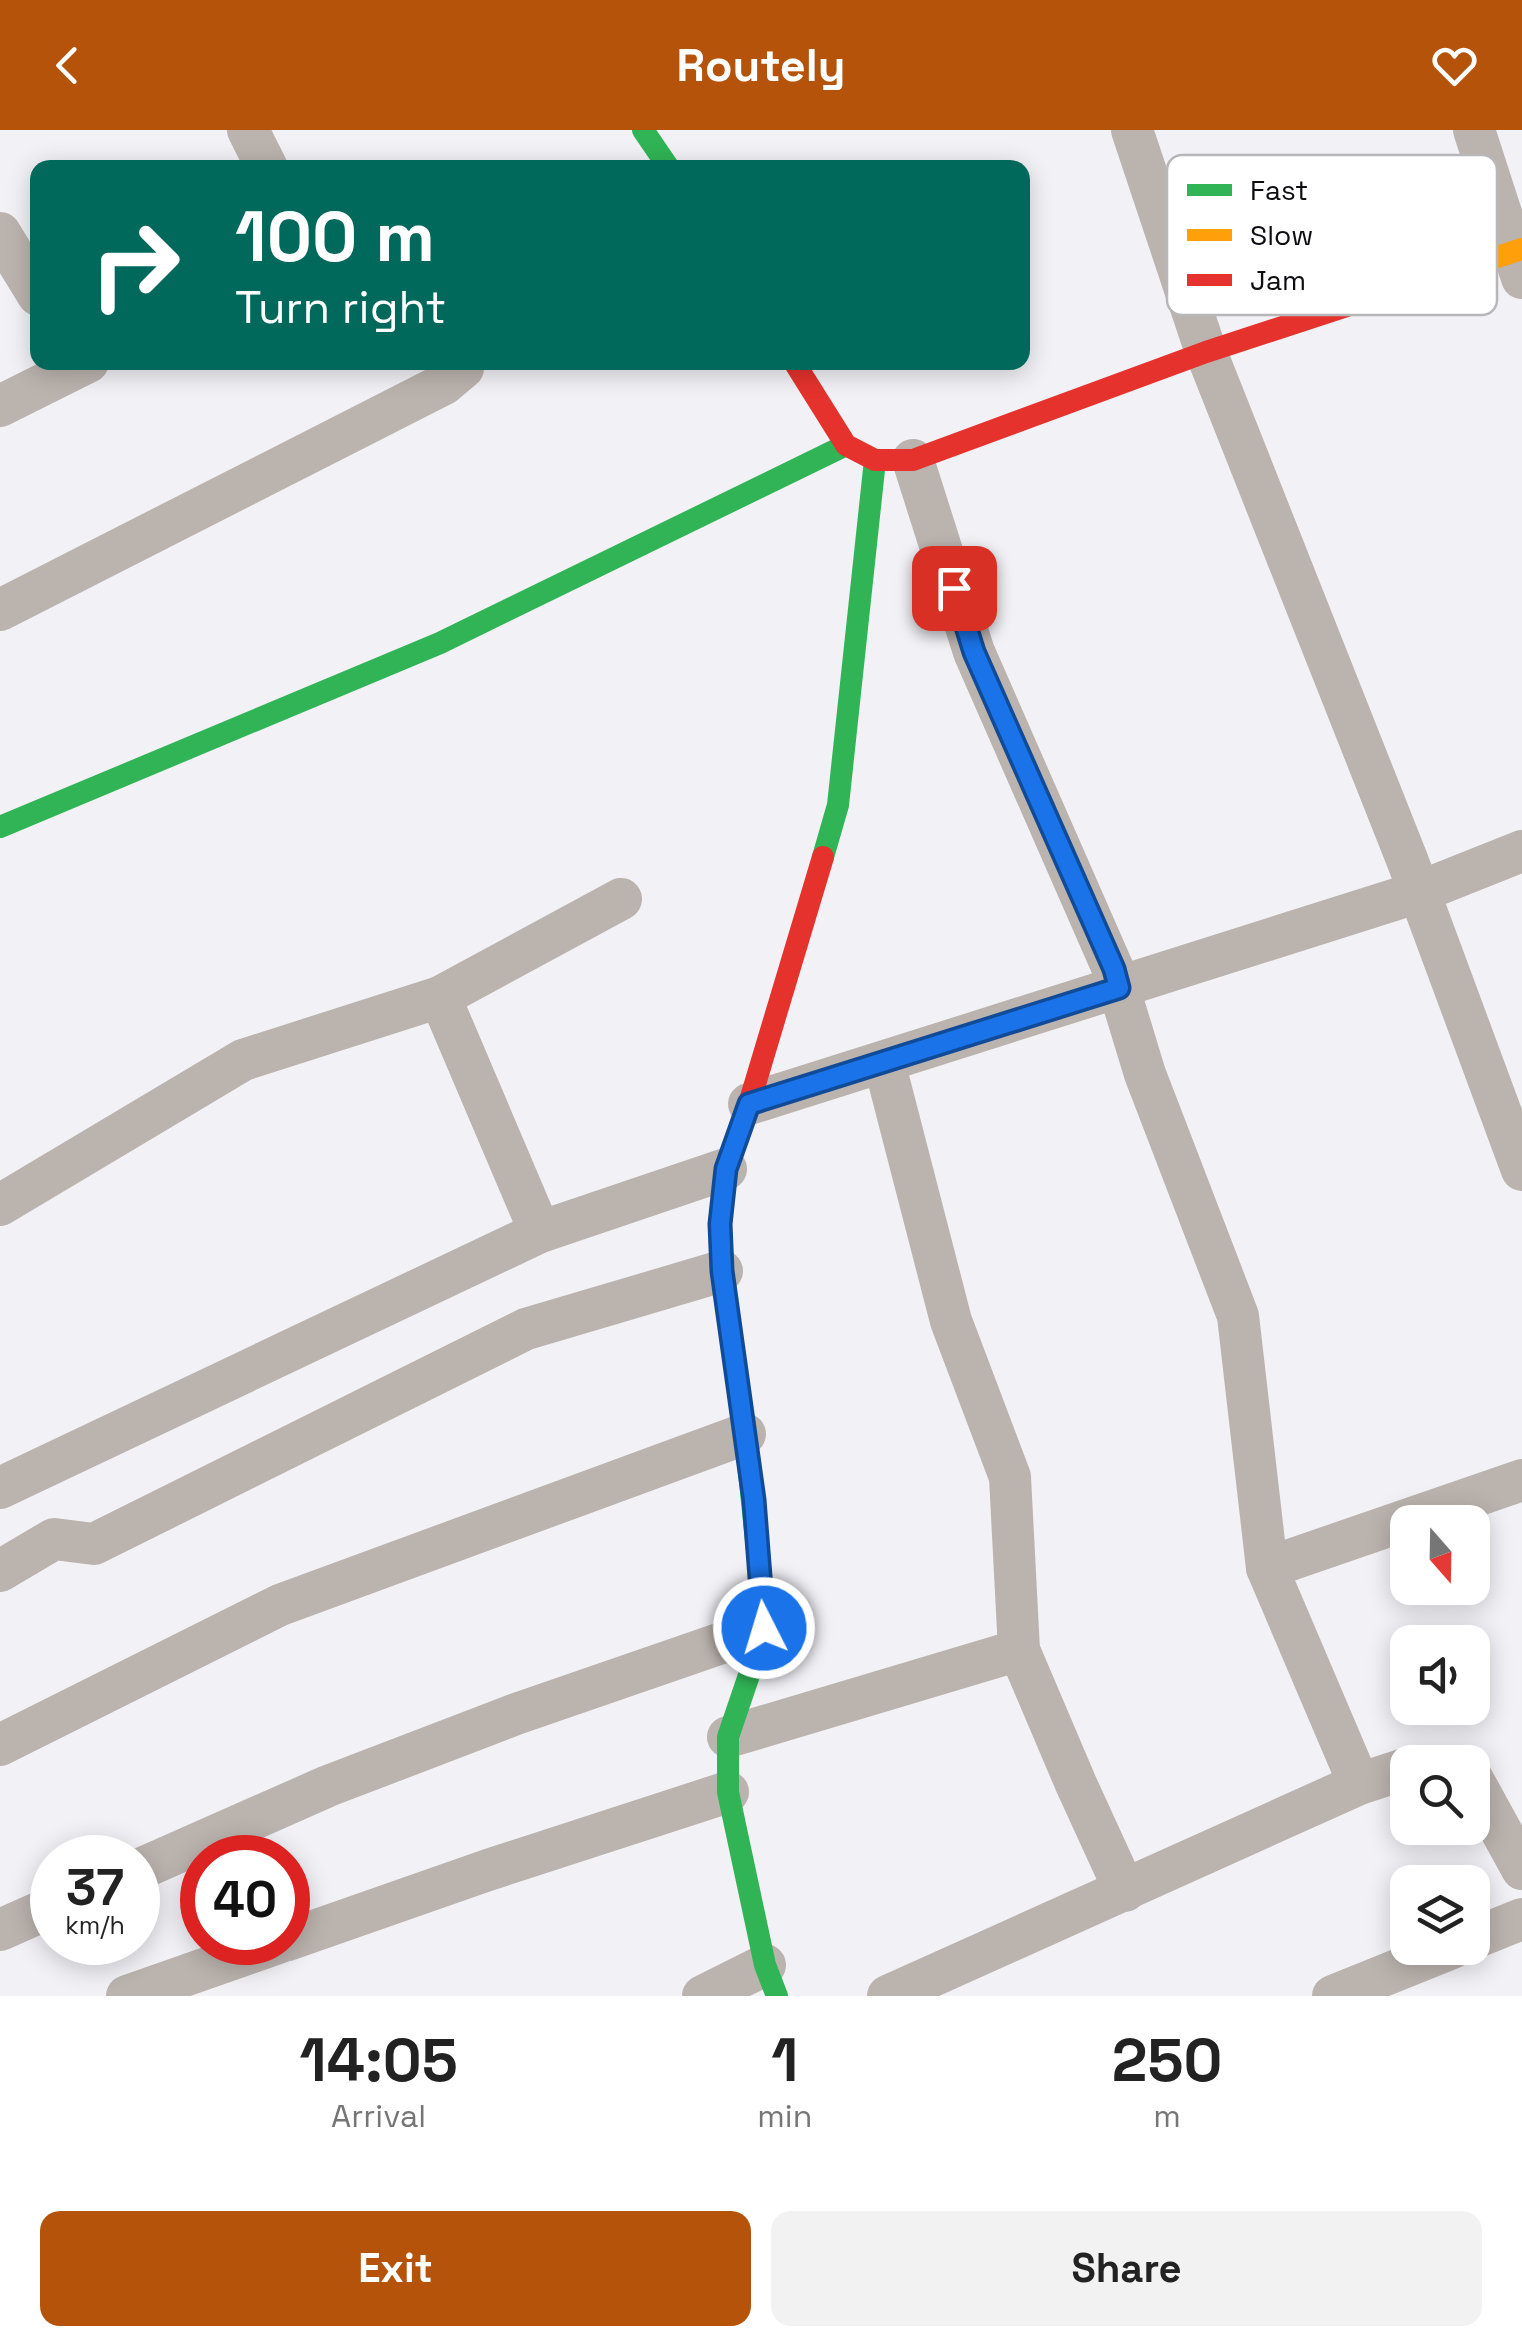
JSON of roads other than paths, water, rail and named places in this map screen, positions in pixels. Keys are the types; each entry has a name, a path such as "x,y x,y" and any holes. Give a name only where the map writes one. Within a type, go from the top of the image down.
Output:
{"street":[{"path":"248,130 262,160"},
{"path":"644,130 664,160"},
{"path":"1132,130 1167,235"},
{"path":"1474,130 1483,155"},
{"path":"1497,196 1519,260"},
{"path":"0,234 30,282"},
{"path":"1194,315 1419,892 1522,1170"},
{"path":"799,370 846,445 894,460 1206,352 1332,315"},
{"path":"0,406 70,370"},
{"path":"0,610 444,384 460,370"},
{"path":"0,827 440,643 846,445"},
{"path":"894,460 1114,969 1145,1074 1238,1316 1268,1568 1359,1784"},
{"path":"704,1996 771,1981 728,1792 728,1738 764,1628 754,1500 722,1271 720,1224 726,1169 838,804 894,460"},
{"path":"749,1104 1419,892 1522,850"},
{"path":"0,1205 243,1060 440,997 621,899"},
{"path":"440,997 540,1232"},
{"path":"884,1062 951,1321 1010,1477 1019,1650 1125,1891"},
{"path":"0,1488 540,1232 726,1169"},
{"path":"0,1571 54,1539 94,1544 526,1329 722,1271"},
{"path":"0,1745 280,1605 744,1434"},
{"path":"1268,1568 1522,1480"},
{"path":"160,1860 328,1786 516,1714 764,1628"},
{"path":"728,1738 1019,1650"},
{"path":"888,1996 1359,1784 1390,1774"},
{"path":"310,1932 728,1792"},
{"path":"1490,1811 1522,1869"},
{"path":"0,1930 30,1917"},
{"path":"1490,1932 1522,1919"},
{"path":"127,1996 215,1965"},
{"path":"1333,1996 1410,1965"}]}
